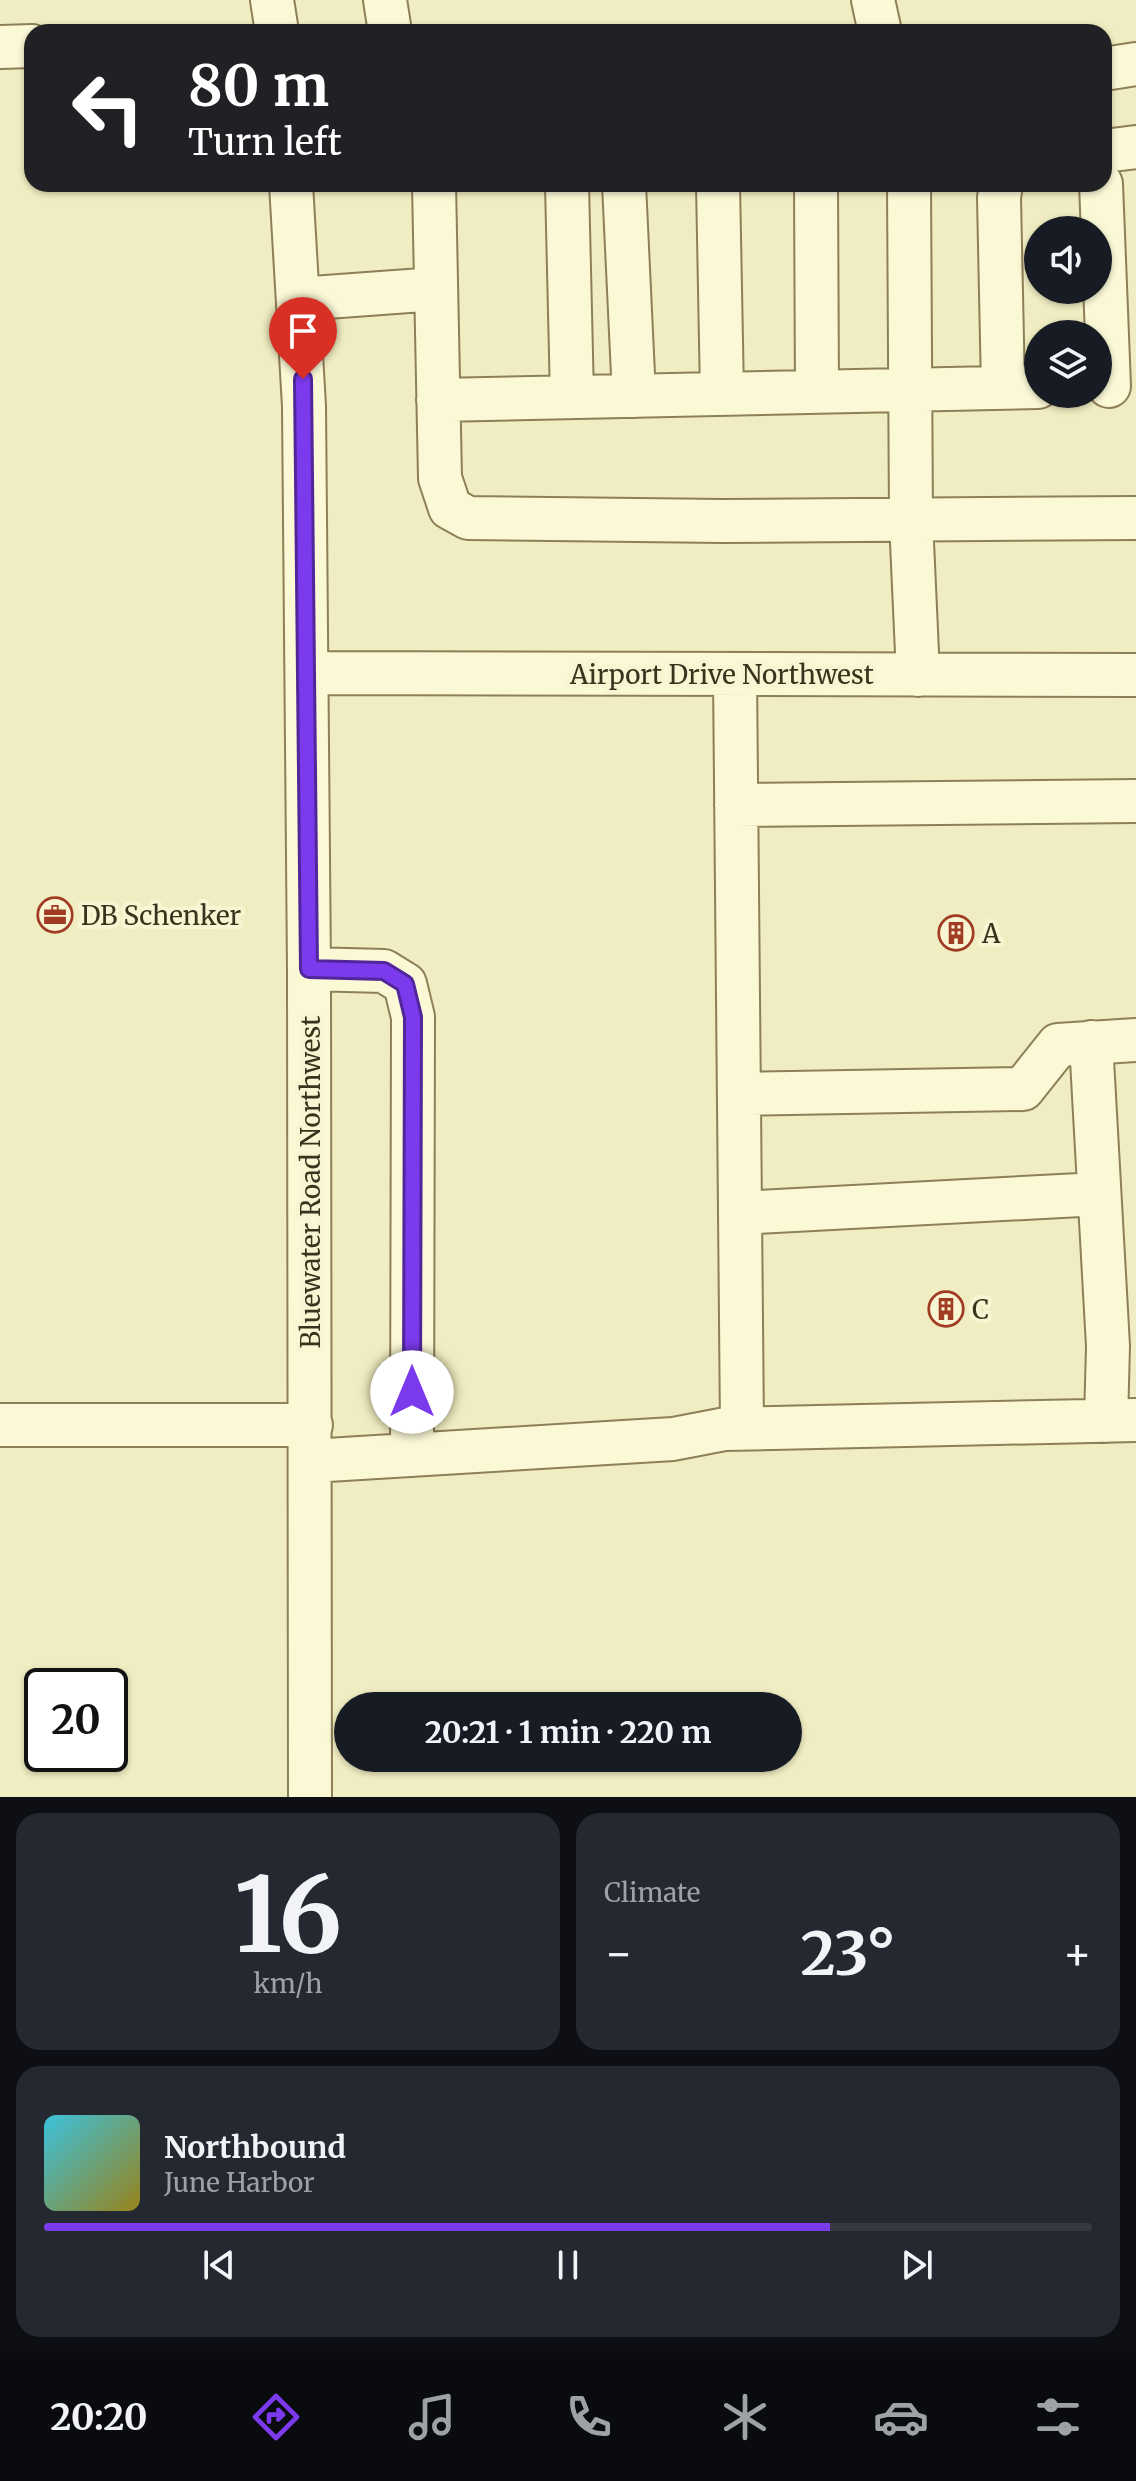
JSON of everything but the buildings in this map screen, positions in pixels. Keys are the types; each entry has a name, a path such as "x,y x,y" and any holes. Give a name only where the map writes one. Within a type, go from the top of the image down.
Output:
{"street":[{"path":"272,0 276,24"},
{"path":"385,0 389,24"},
{"path":"873,0 878,24"},
{"path":"0,47 24,46"},
{"path":"1112,68 1136,64"},
{"path":"1112,150 1136,147"},
{"name":"Bluewater Road Northwest","path":"292,192 304,406 309,969 310,1797"},
{"path":"434,192 440,478 450,508 468,518 723,521 1136,518"},
{"path":"567,192 572,397"},
{"path":"624,192 634,396"},
{"path":"718,192 722,394"},
{"path":"816,192 817,392"},
{"path":"909,192 911,520 918,675"},
{"path":"438,400 1021,388 1000,192"},
{"path":"1102,192 1114,385"},
{"path":"299,299 436,289"},
{"name":"Airport Drive Northwest","path":"307,673 1136,675"},
{"path":"735,674 742,1428"},
{"path":"736,805 1136,801"},
{"path":"309,969 384,971 405,984 413,1017 412,1455"},
{"path":"739,1094 1023,1089 1058,1045 1136,1040"},
{"path":"0,1425 311,1443 412,1455 673,1439 742,1428 1121,1421 1108,1346 1091,1042"},
{"path":"740,1213 1099,1194"}],"place":[{"name":"DB Schenker","path":"55,915"},
{"name":"A","path":"956,933"},
{"name":"C","path":"946,1309"}],"route":[{"path":"303,379 309,969 384,971 405,984 413,1017 412,1392"}]}
